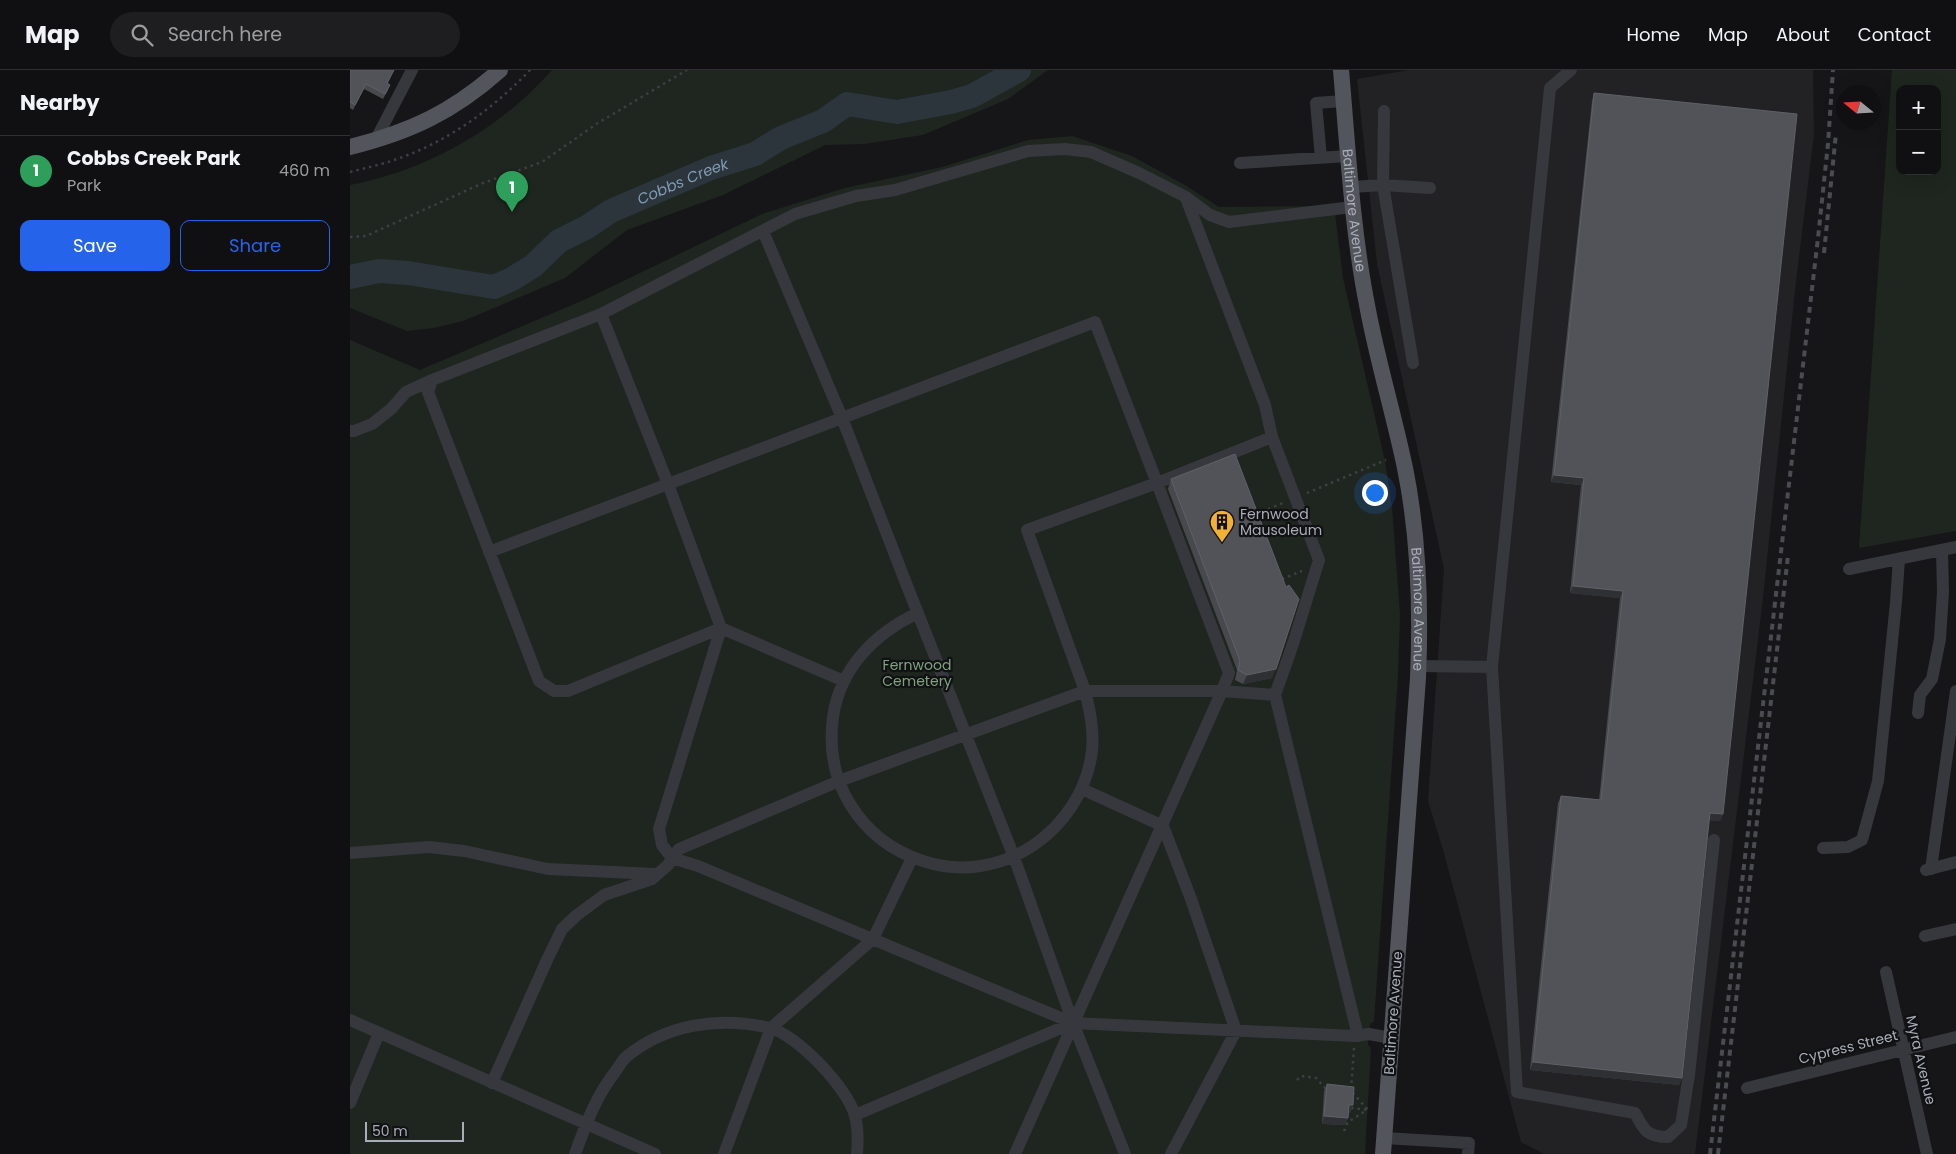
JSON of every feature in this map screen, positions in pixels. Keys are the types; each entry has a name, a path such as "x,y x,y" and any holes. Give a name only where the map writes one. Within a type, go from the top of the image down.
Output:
{"main road":[{"path":"350,146 411,129 455,105 500,70"},
{"name":"Baltimore Avenue","path":"1341,70 1352,187 1352,208 1368,312 1398,433 1412,508 1419,610 1418,666 1383,1146"}],"street":[{"path":"375,140 412,70"},
{"path":"1571,70 1550,88 1492,667 1517,1092 1634,1113 1644,1129 1654,1137 1668,1136 1681,1125 1690,1075 1714,840"},
{"path":"1321,158 1316,103 1344,101"},
{"path":"1384,111 1382,185 1412,363"},
{"path":"350,431 372,424 391,409 406,392 601,314 794,214 856,196 895,190 1028,151 1065,149 1091,152 1186,198 1210,215 1229,222 1352,208"},
{"path":"1240,164 1348,156"},
{"path":"1352,187 1382,185 1430,188"},
{"path":"1186,198 1265,406 1272,437 1319,560 1275,695 1356,1036"},
{"path":"763,231 842,418 1014,857 1073,1023 1125,1154"},
{"path":"601,314 668,484 721,628 659,829 662,845 672,858 698,866 1073,1023 1356,1036 1369,1034 1391,1038"},
{"path":"489,552 1095,322 1229,673 1163,826 1015,1154"},
{"path":"432,380 428,392 539,682 554,691 568,691 721,628 844,681"},
{"path":"918,613 894,626 867,647 854,663 844,681 838,697 832,731 834,765 839,781 856,813 867,827 881,840 912,858 952,868 987,865 1014,857 1031,848 1054,829 1073,806 1082,789 1088,770 1093,730 1085,691 1027,530 1157,483 1272,437"},
{"path":"1849,569 1956,547"},
{"path":"1918,713 1920,696 1932,679 1940,639 1943,592 1942,550"},
{"path":"1823,848 1848,847 1862,840 1878,782 1899,559"},
{"path":"1418,666 1492,667"},
{"path":"492,1083 562,929 604,895 652,879 668,865 679,849 839,781 1085,691 1222,691 1275,695"},
{"path":"1956,691 1928,870 1956,862"},
{"path":"1082,789 1163,826 1191,899 1236,1031 1171,1154"},
{"path":"350,853 429,847 464,851 548,869 658,874"},
{"path":"724,1154 771,1028 873,939 912,858"},
{"path":"1925,936 1956,929"},
{"name":"Myra Avenue","path":"1886,972 1928,1154"},
{"path":"350,1020 655,1154"},
{"path":"575,1154 601,1090 625,1058 666,1032 704,1023 771,1028 799,1044 824,1068 854,1115 857,1154"},
{"path":"854,1115 1073,1023"},
{"path":"350,1103 379,1033"},
{"name":"Cypress Street","path":"1747,1088 1956,1037"},
{"path":"1383,1146 1469,1143 1468,1154"}],"path":[{"path":"350,172 395,160 455,131 512,89 530,70"},
{"path":"350,237 366,236 482,183 542,162 598,123 687,70"},
{"path":"1255,514 1386,460"},
{"path":"1278,581 1317,565"},
{"path":"1351,1091 1356,1036"},
{"path":"1298,1080 1301,1076 1316,1078 1324,1088 1333,1089"},
{"path":"1342,1090 1351,1091 1368,1110"},
{"path":"1351,1108 1368,1110"},
{"path":"1344,1131 1348,1122 1368,1110"}],"shaded area":[{"path":"1409,70 1813,70 1814,135 1796,281 1762,607 1695,1154 1544,1154 1521,1142 1444,853 1428,801 1444,569 1377,264 1357,79"}],"green space":[{"path":"552,70 1048,70 1008,99 923,135 864,144 825,145 723,195 627,230 565,278 463,321 434,328 407,331 350,308 350,185 407,169 461,144 509,111"},
{"path":"1892,70 1956,70 1956,531 1859,548"},
{"name":"Fernwood Cemetery","path":"1072,136 1132,156 1185,185 1219,207 1312,206 1335,214 1343,278 1385,461 1392,507 1400,614 1398,676 1374,1021 1370,1024 1368,1045 1371,1048 1365,1154 350,1154 350,340 420,370 586,299 762,214 845,188 942,167 1028,140"}],"building":[{"path":"350,70 394,70 387,83 390,85 385,94 366,84 355,105 350,102"},
{"path":"1594,93 1797,114 1723,814 1710,813 1682,1078 1533,1062 1561,796 1601,800 1623,591 1573,586 1584,478 1554,475"},
{"name":"Fernwood Mausoleum","path":"1235,454 1286,587 1289,585 1299,599 1276,669 1247,675 1238,670 1240,661 1171,479"},
{"path":"1327,1084 1354,1087 1353,1105 1349,1105 1348,1118 1324,1116"}],"waterway":[{"name":"Cobbs Creek","path":"350,277 379,271 408,273 494,287 533,266 559,241 587,227 611,211 711,168 755,154 781,138 823,121 847,104 897,112 951,102 972,96 1019,70"}],"railway":[{"path":"1710,1154 1818,238 1828,144 1833,70"},
{"path":"1824,253 1836,133"},
{"path":"1718,1154 1788,556"}],"place":[{"name":"Cobbs Creek Park","path":"512,212"},
{"name":"Fernwood Mausoleum","path":"1222,543"}]}
